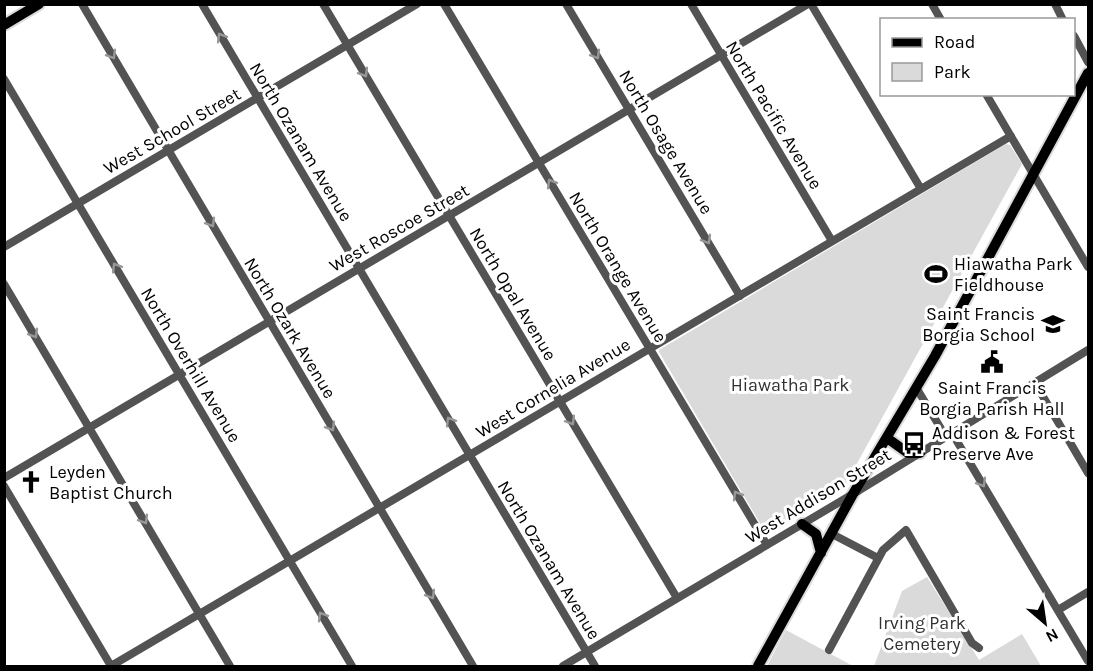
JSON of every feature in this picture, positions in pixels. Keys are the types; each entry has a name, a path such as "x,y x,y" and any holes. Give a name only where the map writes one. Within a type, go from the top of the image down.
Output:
{"main road":[{"path":"4,25 39,4"},
{"path":"759,666 853,494 917,389 1089,73"},
{"path":"887,438 908,453 920,453"},
{"path":"802,524 816,534 821,553"}],"street":[{"name":"North Ozark Avenue","path":"82,4 473,666"},
{"name":"North Ozanam Avenue","path":"202,4 595,666"},
{"name":"North Opal Avenue","path":"323,4 677,598"},
{"name":"West School Street","path":"4,248 417,4"},
{"name":"North Orange Avenue","path":"444,4 766,545"},
{"name":"North Osage Avenue","path":"566,4 740,296"},
{"name":"North Pacific Avenue","path":"691,4 832,241"},
{"name":"West Roscoe Street","path":"4,478 809,4"},
{"path":"809,4 921,189"},
{"path":"932,4 940,18"},
{"path":"1054,4 1063,18"},
{"path":"1075,38 1089,62"},
{"name":"North Overhill Avenue","path":"4,79 352,666"},
{"path":"987,96 1089,267"},
{"name":"West Cornelia Avenue","path":"111,666 1011,136"},
{"path":"4,284 230,666"},
{"name":"West Addison Street","path":"563,666 853,494 1089,350"},
{"path":"1035,383 1089,473"},
{"path":"917,389 949,435 1089,661"},
{"path":"4,486 111,666"},
{"path":"829,650 878,558 906,530 972,643 980,648"},
{"path":"832,534 878,558"},
{"path":"1058,610 1089,592"}],"green space":[{"name":"Hiawatha Park","path":"1006,144 1010,145 1022,164 844,487 767,532 659,350"},
{"name":"Irving Park Cemetery","path":"927,577 979,660 1022,634 1041,666 874,666 902,591"},
{"name":"Irving Park Cemetery","path":"786,630 853,666 767,666"}],"place":[{"name":"Hiawatha Park Fieldhouse","path":"936,274"},
{"name":"Saint Francis Borgia School","path":"1053,324"},
{"name":"Saint Francis Borgia Parish Hall","path":"992,362"},
{"name":"Addison & Forest Preserve Ave","path":"914,443"},
{"name":"Leyden Baptist Church","path":"31,482"}]}
